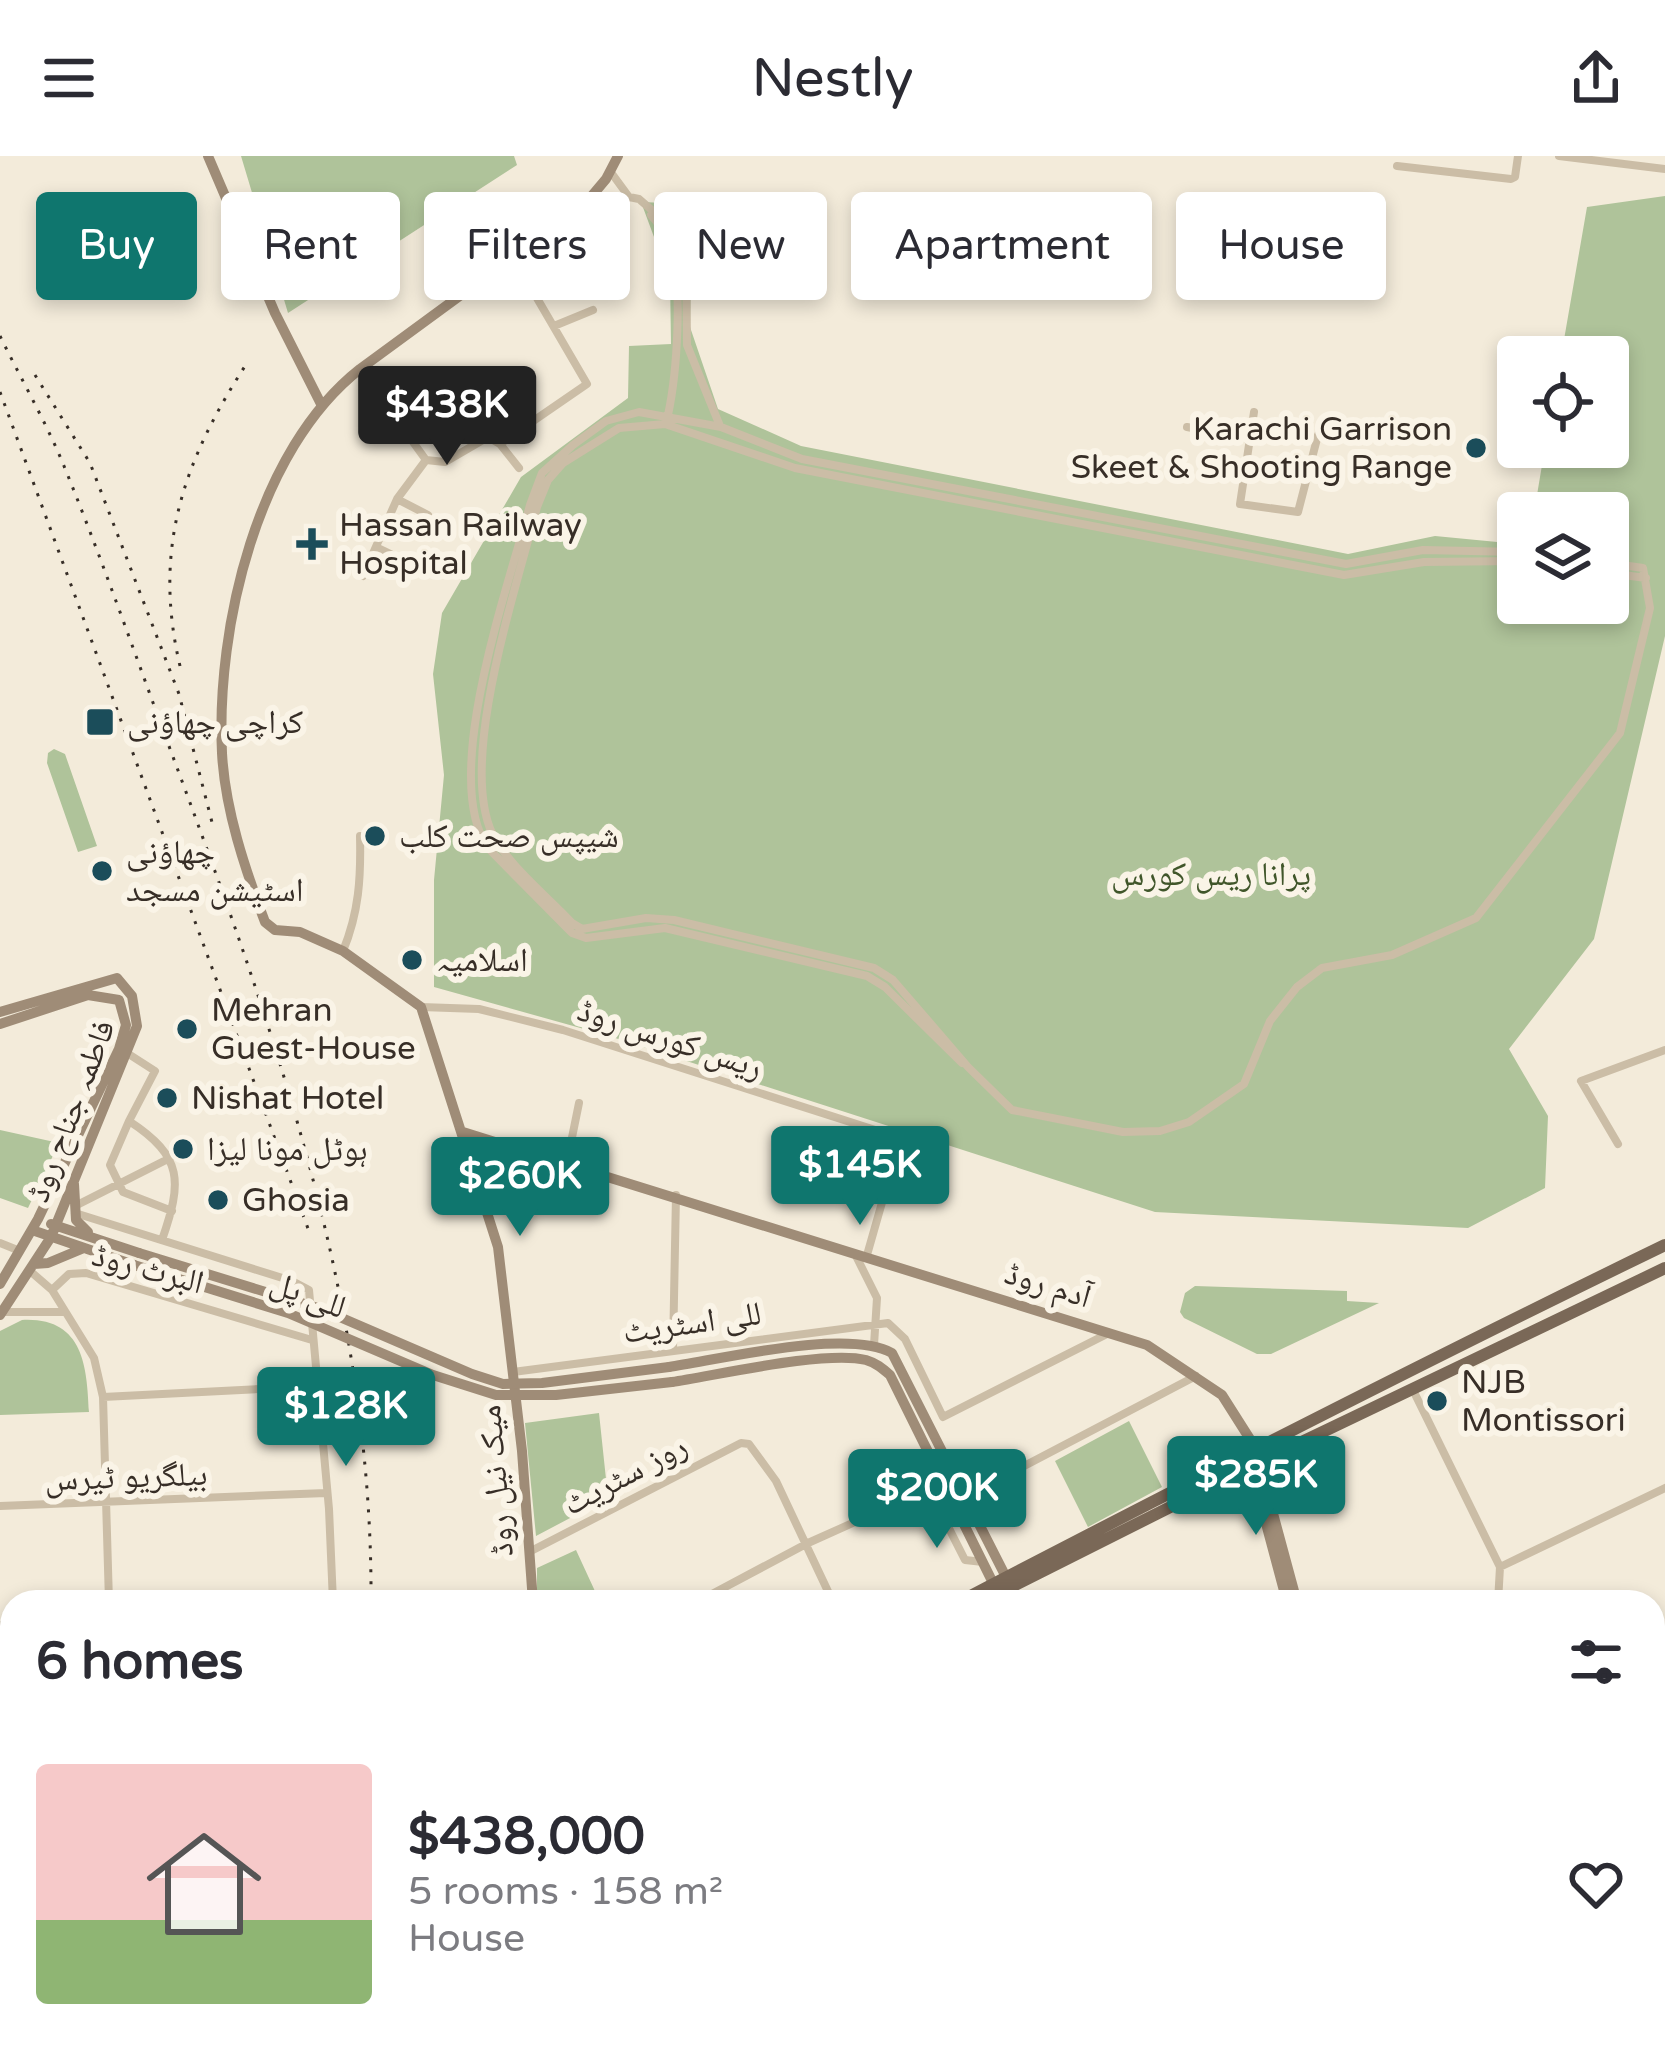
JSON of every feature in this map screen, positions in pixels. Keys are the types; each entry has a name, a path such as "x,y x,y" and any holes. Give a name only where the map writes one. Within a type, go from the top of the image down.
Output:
{"main road":[{"path":"208,156 275,313 321,404"},
{"path":"596,192 617,156"},
{"path":"421,1007 343,951 265,922 231,814 222,757 222,689 236,592 275,484 321,404 454,300"},
{"name":"فاطمہ جناح روڈ","path":"0,1012 114,978 126,984 137,1013 134,1038 52,1231 1,1313"},
{"name":"فاطمہ جناح روڈ","path":"0,1024 88,995 116,999 124,1009 124,1034 35,1224 0,1284"},
{"name":"میک نیل روڈ","path":"421,1007 498,1247 533,1590"},
{"name":"آدم روڈ","path":"463,1132 1147,1345 1222,1395 1253,1456"},
{"path":"74,1175 74,1210 82,1228 137,1259"},
{"path":"35,1224 84,1248 137,1259"},
{"path":"52,1231 124,1248"},
{"path":"1005,1589 1665,1245"},
{"path":"32,1268 84,1248"},
{"name":"للی پل","path":"137,1259 321,1309 503,1384 542,1383 833,1342 874,1345"},
{"name":"للی پل","path":"137,1259 288,1313 433,1375 496,1395 556,1395 826,1360 872,1362 890,1376 945,1482"},
{"path":"1005,1589 1022,1571 1253,1456 1412,1390 1665,1268"},
{"path":"1514,1320 1524,1336"},
{"path":"874,1345 892,1353 900,1364 988,1558 1022,1571"},
{"path":"1253,1456 1284,1590"},
{"path":"1253,1456 1293,1590"},
{"path":"945,1482 1005,1589"}],"street":[{"path":"1397,166 1511,179 1518,156"},
{"path":"1559,156 1665,169"},
{"path":"610,171 671,247 676,365 666,419"},
{"path":"630,200 634,198"},
{"path":"634,198 669,225 686,248 687,345 721,427"},
{"path":"500,444 587,385 538,300"},
{"path":"554,326 593,310"},
{"path":"360,369 426,460 445,462 488,437 519,468"},
{"path":"1254,412 1240,505 1298,512 1318,434"},
{"path":"666,419 795,467 1344,575 1424,562 1497,558"},
{"path":"1497,555 1423,550 1346,564 802,459 721,427 666,419 619,428 563,463 548,480 537,507 483,732 484,812 494,839 582,929 646,918 674,920 874,968 892,980 1012,1110 1124,1132 1160,1131 1189,1121 1244,1084 1270,1021 1297,987 1322,968 1392,955 1476,918 1620,734 1650,608 1643,568 1629,566"},
{"path":"1187,427 1250,439"},
{"path":"363,576 397,500 426,460"},
{"path":"397,500 428,515"},
{"path":"376,547 405,561"},
{"path":"1629,576 1646,578"},
{"path":"343,951 356,918 362,881 360,836"},
{"name":"ریس کورس روڈ","path":"421,1007 479,1009 563,1030 899,1139 867,1255"},
{"path":"1618,1144 1581,1081 1665,1050"},
{"path":"127,1053 155,1071 110,1165 128,1194 172,1211"},
{"path":"567,1162 579,1103"},
{"path":"129,1121 154,1137 170,1158 177,1185 162,1240"},
{"path":"74,1210 170,1158"},
{"path":"673,1350 676,1195"},
{"path":"74,1210 309,1290 332,1590"},
{"path":"0,1243 20,1250"},
{"path":"852,1250 872,1282 879,1308 874,1345"},
{"path":"872,1282 886,1261"},
{"path":"32,1268 52,1290 94,1358 104,1397 109,1590"},
{"name":"البرٹ روڈ","path":"52,1290 65,1276 86,1273 312,1340"},
{"path":"1,1313 65,1312"},
{"path":"877,1323 898,1329 943,1417 1111,1333"},
{"name":"للی اسٹریٹ","path":"513,1372 877,1323"},
{"path":"964,1497 1197,1375"},
{"path":"104,1397 318,1386"},
{"path":"1412,1390 1500,1567 1499,1590"},
{"name":"روز سٹریٹ","path":"531,1551 742,1443 763,1461 808,1543"},
{"path":"720,1590 808,1543 945,1482"},
{"path":"1500,1567 1665,1488"},
{"path":"929,1489 965,1560 988,1558"},
{"name":"بیلگریو ٹیرس","path":"0,1506 326,1493"},
{"path":"808,1543 828,1590"}],"green space":[{"path":"241,156 514,156 517,165 475,192 424,192 424,225 400,241 400,192 252,192"},
{"name":"پرانا ریس کورس","path":"1665,196 1665,636 1594,939 1509,1049 1548,1116 1545,1188 1468,1228 1155,1212 609,1036 434,987 434,880 444,775 433,674 442,613 521,477 628,398 629,346 671,344 670,300 690,300 690,327 718,409 801,446 1348,554 1435,536 1497,542 1497,624 1629,624 1629,492 1538,492 1542,468 1629,468 1629,336 1565,336 1587,207"},
{"name":"پرانا ریس کورس","path":"641,202 654,203 654,237"},
{"path":"284,300 308,300 288,313"},
{"path":"54,749 65,754 97,846 78,852 47,763"},
{"path":"0,1130 59,1143 28,1208 0,1198"},
{"path":"1195,1286 1347,1291 1347,1301 1379,1303 1271,1354 1257,1354 1184,1318 1180,1312 1185,1293"},
{"path":"22,1320 58,1326 78,1347 89,1412 0,1415 0,1331"},
{"path":"599,1413 608,1498 536,1536 525,1423"},
{"path":"1129,1421 1162,1487 1088,1527 1055,1461"},
{"path":"576,1550 594,1590 537,1590 537,1568"}],"railway":[{"path":"0,336 57,450 93,540 213,866 282,1071 337,1280 367,1493 371,1590"},
{"path":"180,666 170,582 180,506 207,433 249,360"},
{"path":"35,375 90,463 179,694 214,830"},
{"path":"0,392 310,1234"}],"place":[{"name":"Karachi Garrison Skeet & Shooting Range","path":"1476,448"},
{"name":"Hassan Railway Hospital","path":"312,544"},
{"name":"کراچی چھاؤنی","path":"100,722"},
{"name":"شیپس صحت کلب","path":"375,836"},
{"name":"چھاؤنی اسٹیشن مسجد","path":"102,871"},
{"name":"اسلامیہ","path":"412,960"},
{"name":"Mehran Guest-House","path":"187,1029"},
{"name":"Nishat Hotel","path":"167,1098"},
{"name":"ہوٹل مونا لیزا","path":"183,1149"},
{"name":"Ghosia","path":"218,1200"},
{"name":"NJB Montissori","path":"1437,1401"}]}
